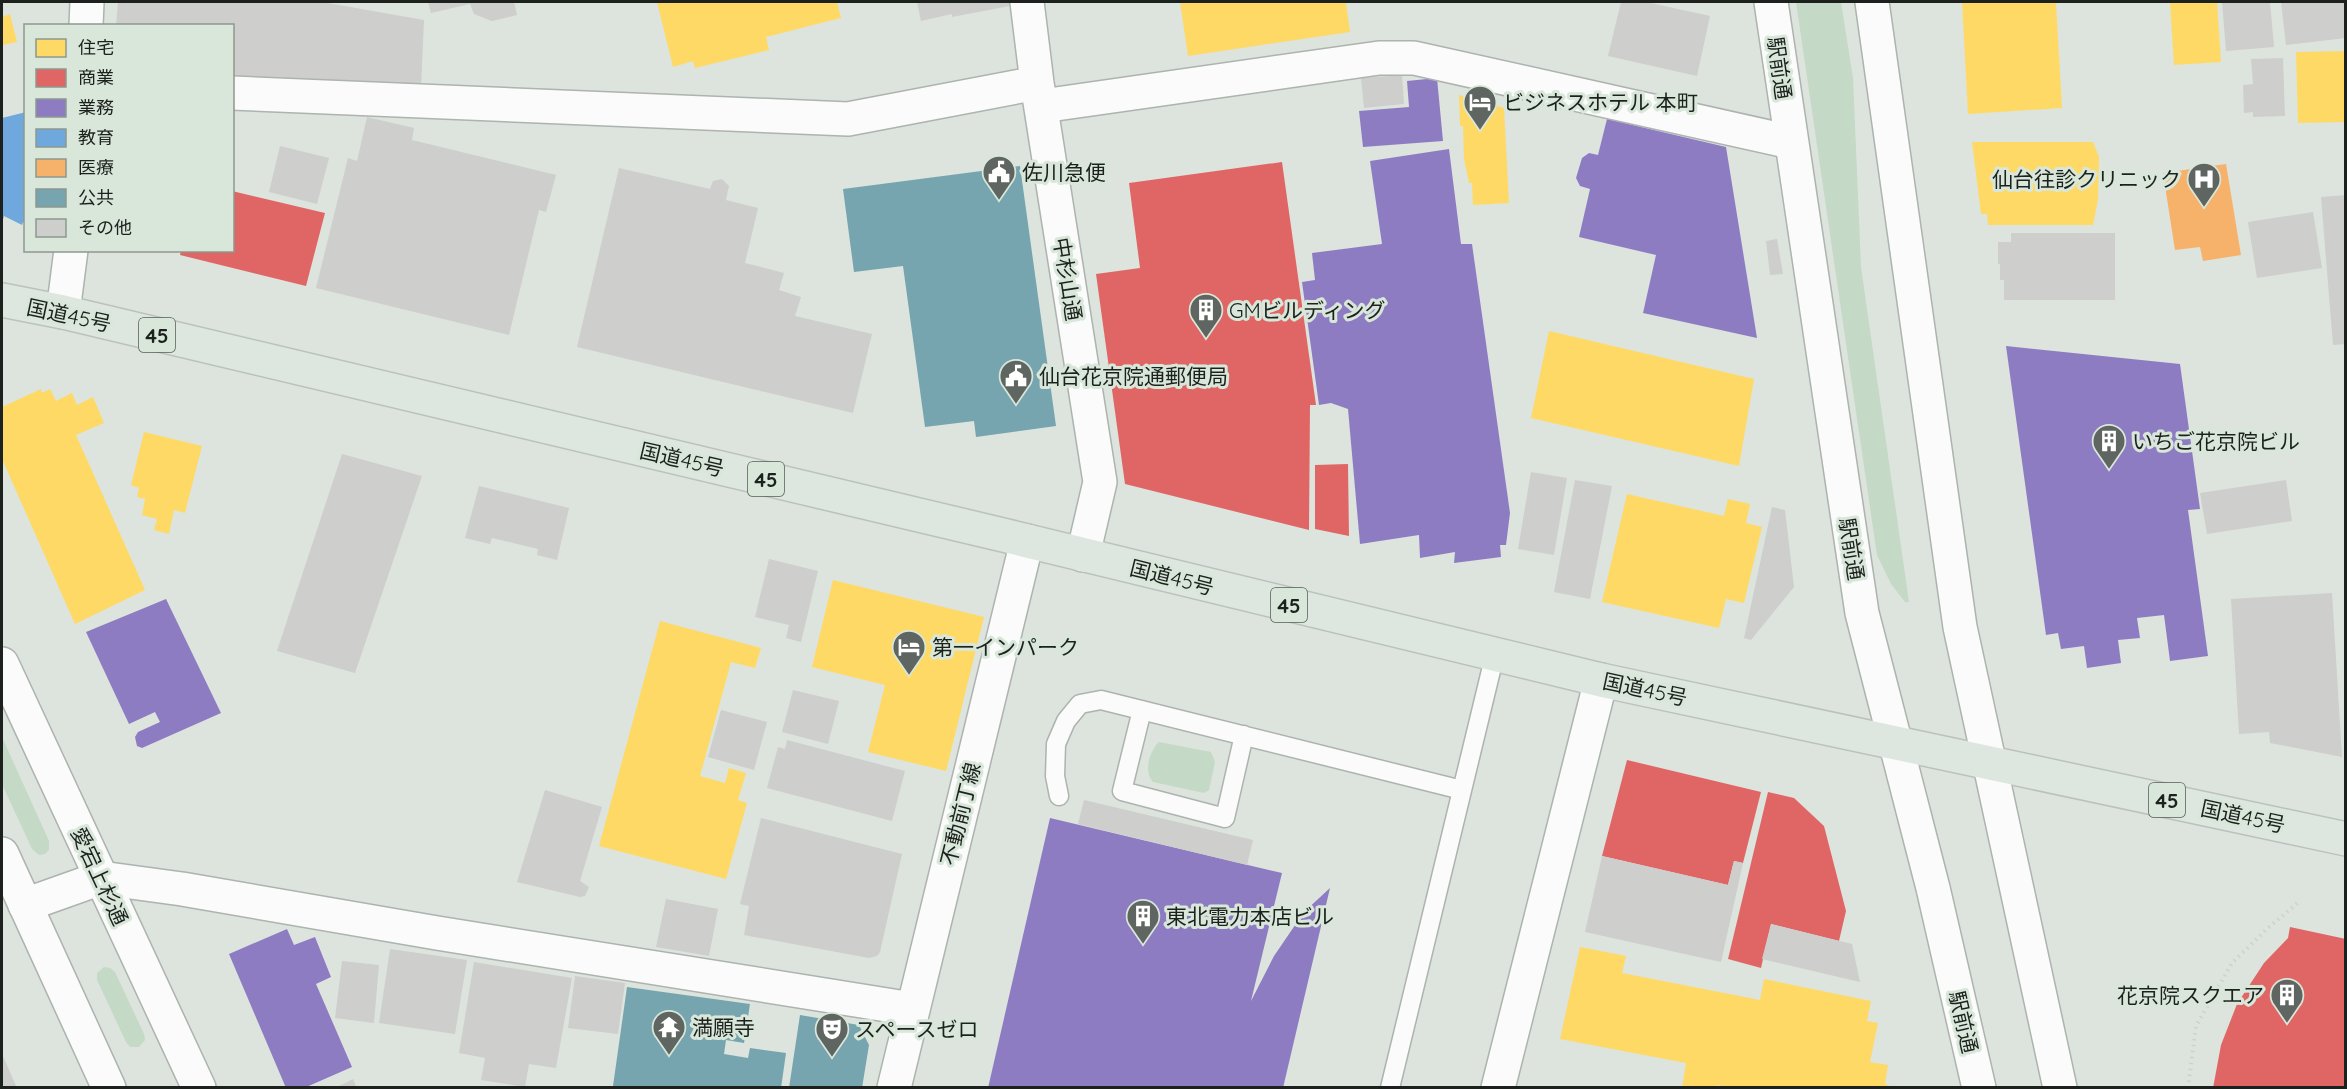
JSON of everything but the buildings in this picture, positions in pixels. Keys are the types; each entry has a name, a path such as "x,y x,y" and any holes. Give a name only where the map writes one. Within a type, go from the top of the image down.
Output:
{"highway":[{"name":"国道45号","path":"2,300 63,312 1027,541 1601,680 2346,838"}],"street":[{"path":"86,24 87,2"},
{"name":"中杉山通","path":"1027,2 1039,94 1100,482 1083,555"},
{"name":"駅前通","path":"1771,2 1862,613 1897,743 1979,1088"},
{"path":"1872,2 1960,627 2060,1088"},
{"path":"234,93 848,119 1039,94 1379,58 1414,58 1791,142"},
{"path":"63,312 71,252"},
{"name":"不動前丁線","path":"894,1088 1027,541"},
{"name":"愛宕上杉通","path":"2,663 200,1088"},
{"path":"1498,1088 1601,680"},
{"path":"2,854 109,1088"},
{"path":"25,905 101,878 182,889 437,933 912,1009"}],"lane":[{"path":"1390,1088 1495,654"},
{"path":"1059,796 1055,776 1056,744 1066,721 1080,704 1101,700 1462,790"},
{"path":"1142,710 1122,791 1225,818 1244,735"}],"path":[{"path":"2188,1088 2196,1026 2232,963 2300,901"}],"green space":[{"path":"1796,2 1841,2 1853,78 1861,267 1909,602 1905,602 1891,584 1877,555"},
{"path":"2,737 49,841 49,850 45,854 39,855 32,849 2,784"},
{"path":"1159,742 1211,752 1215,762 1209,790 1204,793 1153,782 1148,773 1148,767 1153,750"},
{"path":"104,967 115,972 144,1034 145,1040 139,1047 130,1047 126,1042 97,980 97,973"}],"place":[{"name":"ビジネスホテル 本町","path":"1480,131"},
{"name":"佐川急便","path":"999,201"},
{"name":"仙台往診クリニック","path":"2204,208"},
{"name":"GMビルディング","path":"1206,339"},
{"name":"仙台花京院通郵便局","path":"1016,405"},
{"name":"いちご花京院ビル","path":"2109,470"},
{"name":"第一インパーク","path":"909,676"},
{"name":"東北電力本店ビル","path":"1143,945"},
{"name":"花京院スクエア","path":"2287,1024"},
{"name":"満願寺","path":"669,1056"},
{"name":"スペースゼロ","path":"832,1058"}]}
